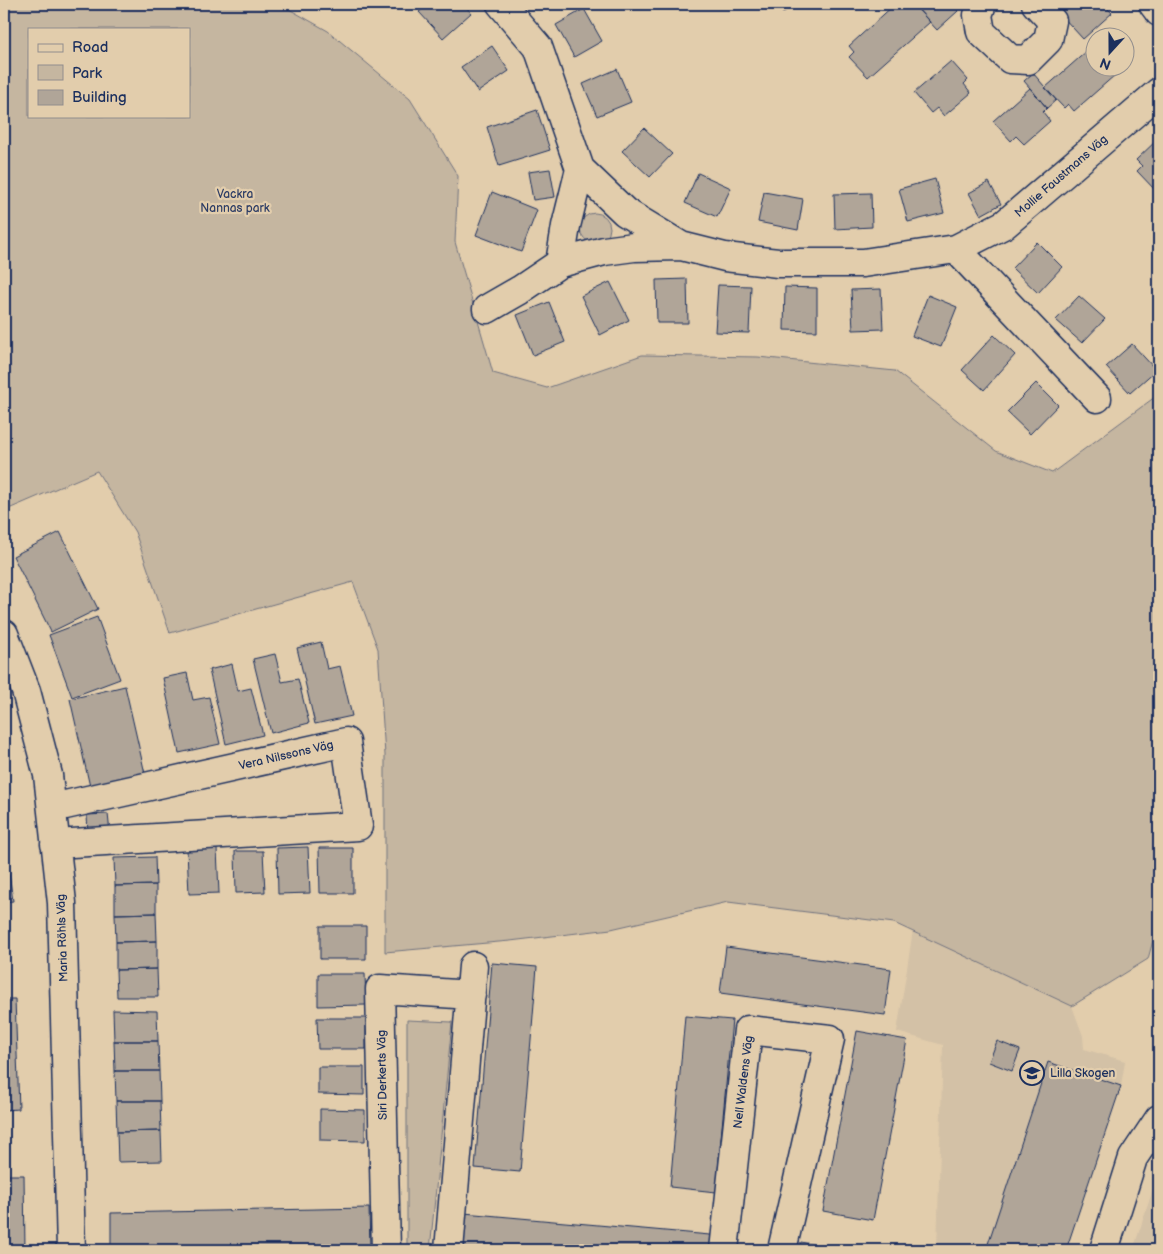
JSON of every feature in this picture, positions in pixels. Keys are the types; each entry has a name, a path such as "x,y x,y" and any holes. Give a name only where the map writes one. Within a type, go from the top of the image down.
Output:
{"street":[{"name":"Mollie Faustmans Väg","path":"500,4 538,47 580,169 625,212 681,246"},
{"path":"982,4 978,15 981,32 1010,59 1028,60 1048,40 1052,21 1036,4"},
{"path":"1153,4 1159,12"},
{"name":"Mollie Faustmans Väg","path":"487,309 520,290 560,263 604,251 634,246 681,246 726,257 778,264 863,263 956,249 1005,224 1159,92"},
{"path":"560,263 566,226 580,169"},
{"path":"956,249 1097,398"},
{"name":"Maria Röhls Väg","path":"4,634 26,691 48,776 56,844 62,903 71,1250"},
{"name":"Vera Nilssons Väg","path":"52,808 346,742 358,826 56,844"},
{"path":"449,1250 473,966"},
{"name":"Siri Derkerts Väg","path":"386,1250 380,990 471,995"},
{"name":"Nell Waldens Väg","path":"724,1250 748,1030 830,1039 782,1250"},
{"path":"1104,1250 1133,1158 1159,1119"}],"shaded area":[{"name":"Lilla Skogen","path":"921,879 1072,1006 1083,1036 1084,1049 1125,1061 1121,1086 1066,1250 937,1250 943,1045 897,1032"},
{"path":"1159,1171 1159,1250 1133,1250"}],"green space":[{"name":"Vackra Nannas park","path":"4,4 280,4 328,31 410,99 458,176 455,242 493,373 547,388 642,355 758,357 895,371 996,451 1052,473 1159,394 1159,918 1148,959 1072,1006 894,923 728,902 611,929 510,941 385,952 385,755 378,649 353,582 170,633 135,532 97,471 4,511"},
{"path":"595,213 601,214 609,222 609,234 601,242 595,243 589,242 581,234 580,228 581,222 589,214"},
{"path":"407,1020 452,1022 430,1250 407,1250"}],"building":[{"path":"428,4 464,4 471,13 443,38 419,12"},
{"path":"775,4 793,4 783,13"},
{"path":"895,4 913,4 930,22 868,77 849,57 854,52 849,46"},
{"path":"913,4 952,4 958,11 937,30"},
{"path":"1051,4 1103,4 1112,13 1095,28 1086,28 1086,36 1083,39"},
{"path":"584,9 602,41 574,57 556,25"},
{"path":"492,46 509,71 478,92 461,67"},
{"path":"1086,52 1086,78 1112,78 1074,111 1068,104 1064,108 1045,88"},
{"path":"951,61 968,80 964,84 971,93 944,116 937,108 931,113 914,93"},
{"path":"617,69 631,102 597,116 583,84"},
{"path":"1033,73 1056,100 1047,108 1024,81"},
{"path":"1030,88 1047,108 1043,112 1050,121 1024,144 1016,136 1011,141 993,121"},
{"path":"537,110 550,150 499,166 487,127"},
{"path":"644,128 672,154 650,177 622,151"},
{"path":"1159,138 1159,188 1156,191 1137,171 1142,166 1136,160"},
{"path":"550,169 555,197 533,200 528,172"},
{"path":"698,173 731,188 717,217 685,203"},
{"path":"935,179 944,213 908,222 899,189"},
{"path":"989,182 1001,204 981,215 969,193"},
{"path":"492,192 537,210 521,252 476,235"},
{"path":"764,192 803,199 798,230 758,222"},
{"path":"871,193 872,227 835,229 834,194"},
{"path":"1037,242 1062,267 1038,293 1012,268"},
{"path":"687,279 688,323 657,323 656,280"},
{"path":"610,282 629,320 600,335 581,296"},
{"path":"718,285 751,286 749,333 715,332"},
{"path":"785,287 817,288 817,331 784,330"},
{"path":"881,289 883,329 853,330 851,290"},
{"path":"928,295 957,307 941,347 912,336"},
{"path":"1079,296 1105,319 1082,343 1056,320"},
{"path":"549,302 565,342 533,355 517,315"},
{"path":"994,335 1015,355 984,390 962,370"},
{"path":"1132,344 1156,370 1130,393 1106,367"},
{"path":"1036,383 1058,405 1030,434 1007,412"},
{"path":"60,532 98,609 51,632 13,556"},
{"path":"97,617 120,679 72,697 49,635"},
{"path":"321,642 327,669 340,666 352,716 315,724 297,648"},
{"path":"275,654 282,682 298,679 309,723 271,733 253,659"},
{"path":"232,664 238,691 251,688 263,735 226,744 209,670"},
{"path":"187,673 193,700 209,697 220,744 179,753 163,678"},
{"path":"125,686 146,778 91,791 70,699"},
{"path":"108,814 110,833 88,835 87,815"},
{"path":"4,838 13,901 4,902"},
{"path":"308,847 310,893 278,894 277,848"},
{"path":"319,848 353,848 353,893 320,893"},
{"path":"217,849 219,893 189,894 187,850"},
{"path":"235,851 263,851 265,892 236,893"},
{"path":"155,857 156,885 115,886 114,858"},
{"path":"156,885 156,913 115,914 115,886"},
{"path":"156,913 157,941 116,942 115,914"},
{"path":"320,926 366,926 366,959 320,959"},
{"path":"157,941 157,969 116,970 116,942"},
{"path":"726,947 891,969 885,1015 720,993"},
{"path":"492,963 537,967 520,1172 475,1168"},
{"path":"157,969 158,997 117,997 116,970"},
{"path":"318,974 365,974 366,1005 318,1006"},
{"path":"4,999 15,999 19,1109 4,1110"},
{"path":"113,1010 157,1011 158,1041 114,1041"},
{"path":"685,1016 732,1020 716,1192 670,1187"},
{"path":"317,1018 366,1018 366,1049 318,1049"},
{"path":"857,1031 907,1040 873,1220 823,1211"},
{"path":"114,1041 158,1041 159,1071 115,1071"},
{"path":"997,1041 1020,1050 1012,1071 989,1062"},
{"path":"1048,1062 1121,1086 1066,1250 986,1250"},
{"path":"318,1067 364,1067 364,1095 318,1094"},
{"path":"115,1071 159,1071 160,1101 116,1101"},
{"path":"116,1101 160,1101 161,1131 117,1132"},
{"path":"320,1109 365,1110 365,1141 320,1140"},
{"path":"161,1131 162,1161 118,1162 117,1132"},
{"path":"4,1175 24,1175 25,1250 4,1250"},
{"path":"369,1208 370,1250 111,1250 111,1213"},
{"path":"464,1213 721,1236 720,1250 461,1250"},
{"path":"801,1242 839,1250 799,1250"}],"place":[{"name":"Lilla Skogen","path":"1032,1073"}]}
